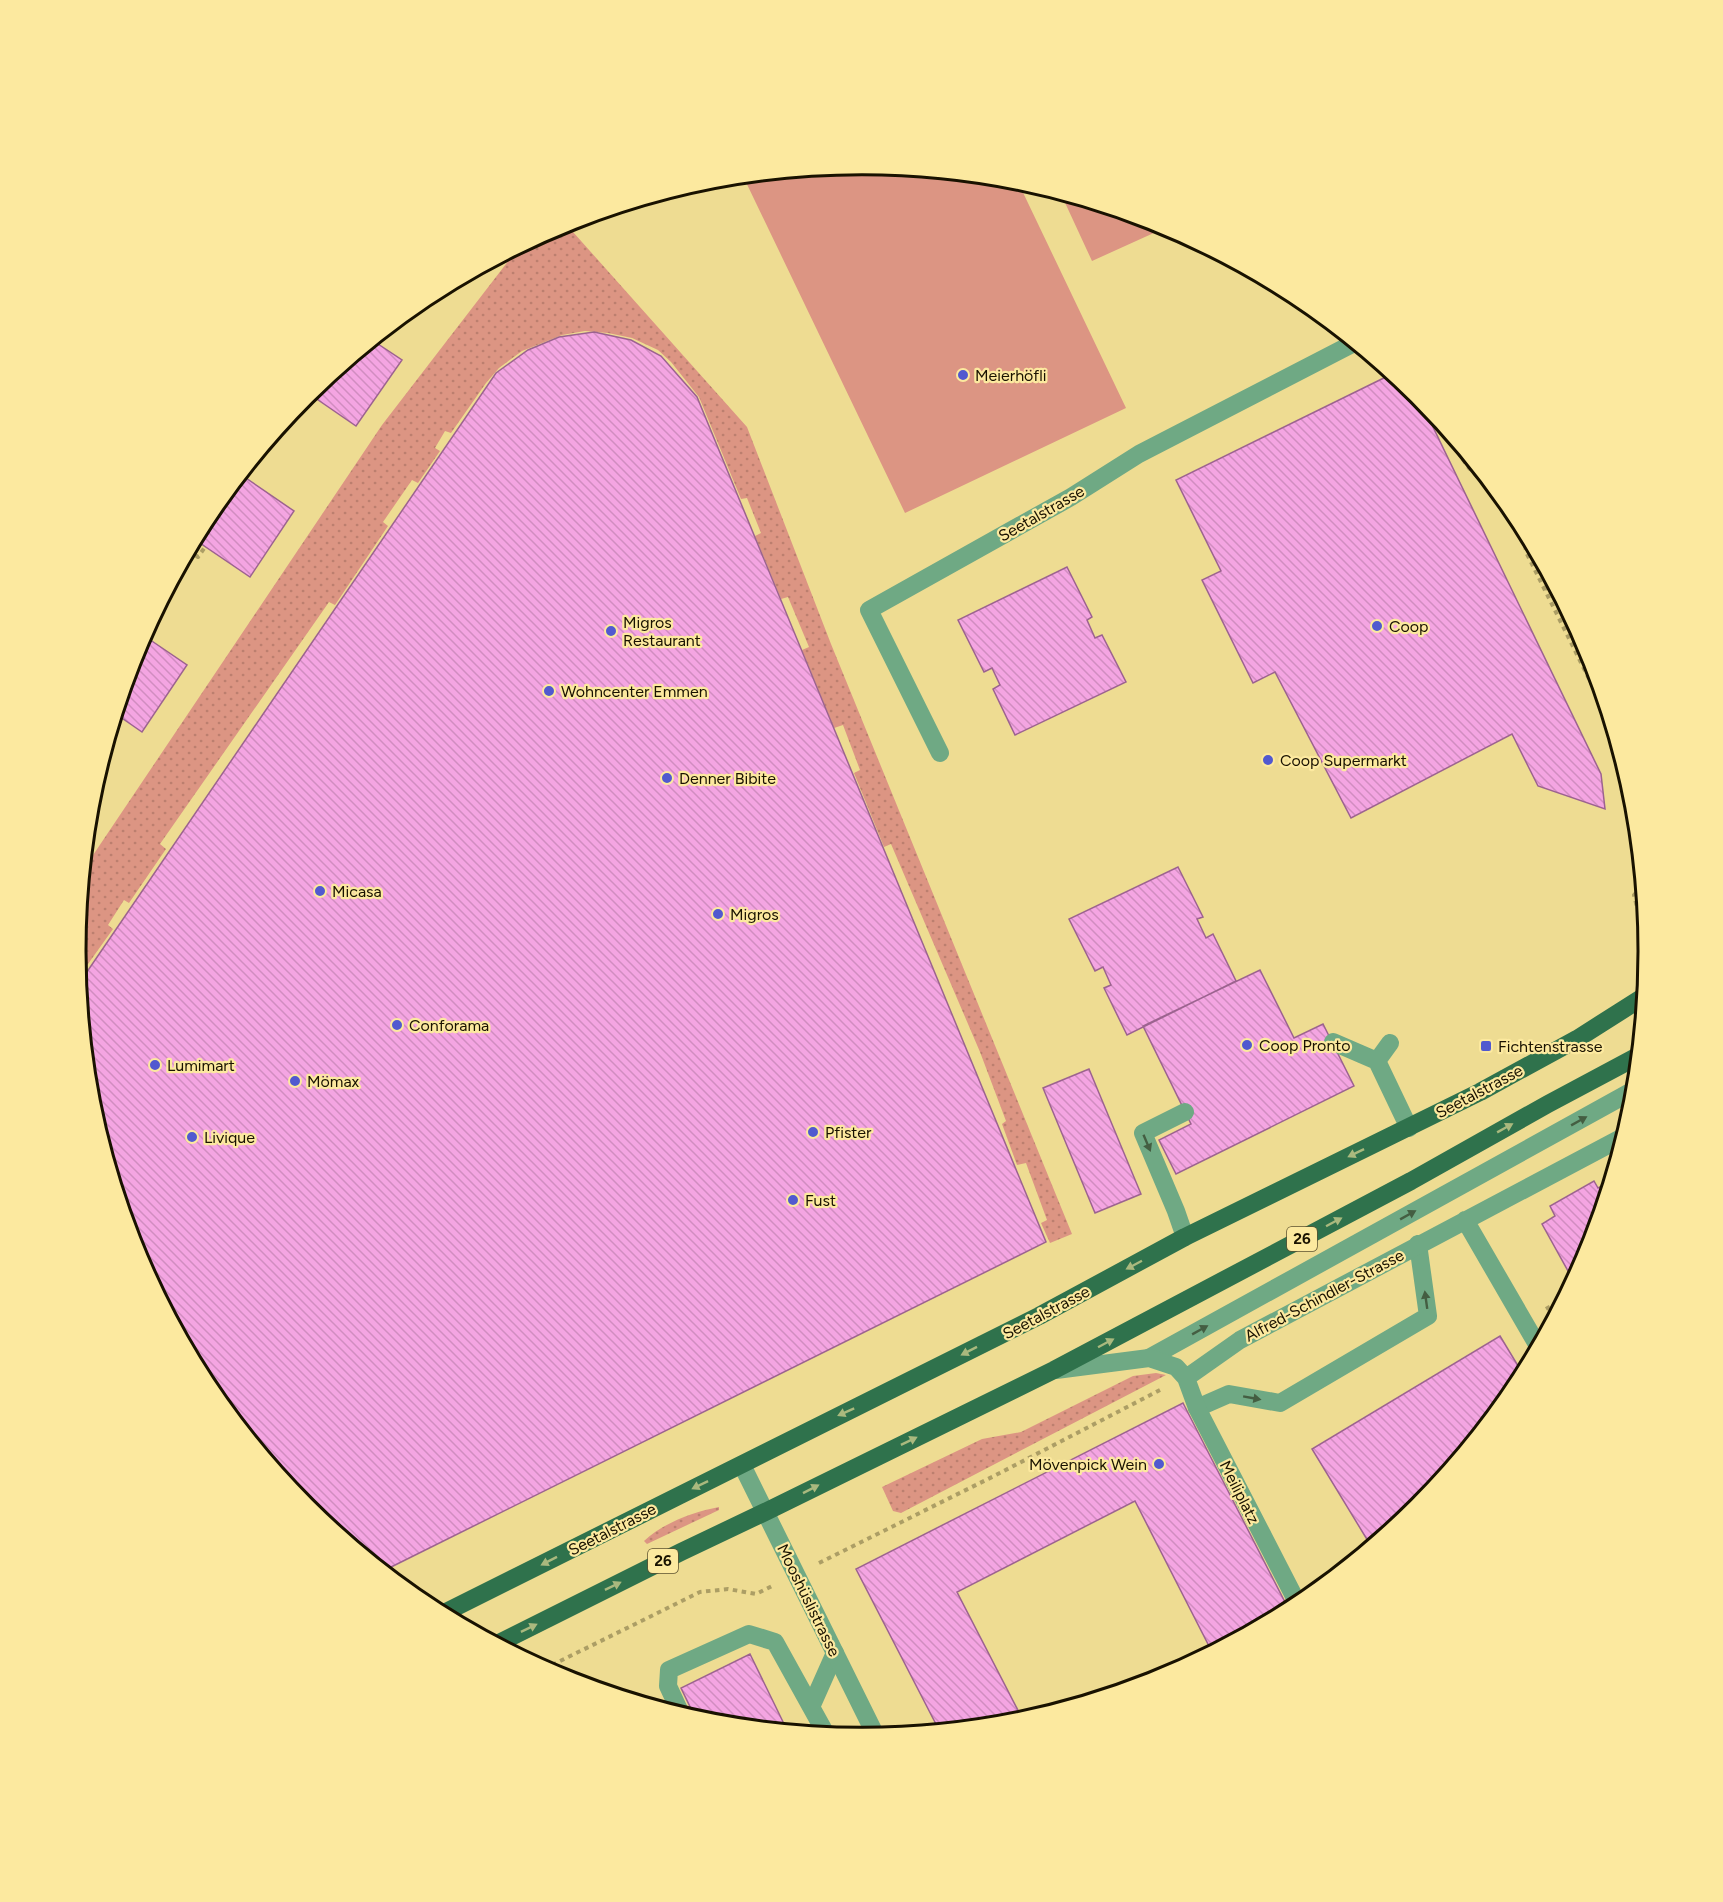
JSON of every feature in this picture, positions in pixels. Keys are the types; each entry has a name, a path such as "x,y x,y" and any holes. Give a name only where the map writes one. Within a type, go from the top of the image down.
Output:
{"main road":[{"name":"Seetalstrasse","path":"451,1609 1029,1322 1185,1237 1480,1092 1558,1049 1636,1001"},
{"name":"26","path":"505,1640 1054,1370 1390,1192 1630,1061"}],"street":[{"name":"Seetalstrasse","path":"939,753 869,610 1071,497 1139,454 1347,346"},
{"path":"1333,1042 1377,1061 1409,1128"},
{"path":"1377,1061 1390,1043"},
{"path":"1054,1370 1149,1358 1624,1096"},
{"path":"1185,1112 1143,1133 1185,1237"},
{"name":"Alfred-Schindler-Strasse","path":"1186,1378 1240,1340 1613,1142"},
{"path":"1465,1220 1534,1339"},
{"path":"1197,1408 1229,1394 1280,1403 1428,1316 1418,1244"},
{"path":"1149,1358 1176,1367 1186,1378"},
{"name":"Meiliplatz","path":"1186,1378 1197,1408 1294,1596"},
{"name":"Mooshüslistrasse","path":"742,1465 871,1727"},
{"path":"677,1704 668,1686 669,1670 749,1634 775,1642 822,1725"},
{"path":"812,1707 835,1653"}],"path":[{"path":"194,554 198,557 206,547"},
{"path":"1526,550 1581,663"},
{"path":"555,1664 700,1592 728,1589 756,1594 1186,1378"}],"shaded area":[{"path":"862,175 963,182 1023,192 1126,408 905,513 747,184 811,177"},
{"path":"1065,202 1155,233 1092,261"},
{"path":"572,231 747,427 831,644 1072,1234 1050,1243 1041,1223 1047,1220 1026,1163 1017,1165 1002,1124 1006,1121 980,1052 891,844 884,847 854,773 860,770 843,725 834,728 802,650 809,647 788,597 781,599 755,536 761,533 747,498 741,499 699,397 671,362 658,350 632,338 585,331 562,335 522,351 499,368 451,433 445,431 435,448 440,451 418,483 412,480 383,522 388,526 335,605 329,602 160,844 166,849 129,903 124,900 108,925 113,929 86,966 87,900 91,858 382,425 509,260"},
{"path":"1156,1373 1166,1375 901,1513 893,1511 882,1487 982,1439 1021,1432 1133,1376"},
{"path":"719,1507 719,1510 647,1544 644,1541 679,1519"}],"building":[{"name":"Wohncenter Emmen","path":"594,332 631,340 661,356 697,397 1046,1242 390,1568 313,1500 278,1463 216,1382 189,1339 166,1294 145,1248 112,1152 100,1102 92,1052 86,973 496,373 528,350 559,337"},
{"path":"378,344 402,360 356,426 316,399"},
{"name":"Coop","path":"1384,378 1432,426 1601,774 1605,809 1538,786 1512,734 1351,818 1275,672 1253,683 1202,580 1221,571 1176,480"},
{"path":"246,478 294,511 250,577 201,544"},
{"path":"1067,567 1092,617 1087,620 1095,638 1102,635 1126,682 1015,735 993,689 1000,685 992,668 984,672 958,620"},
{"path":"151,641 187,665 142,732 122,718"},
{"path":"1178,867 1203,917 1197,919 1206,938 1213,934 1236,981 1127,1035 1104,988 1111,985 1103,967 1095,971 1069,919"},
{"path":"1260,970 1294,1038 1323,1024 1354,1086 1176,1174 1159,1140 1191,1124 1143,1026"},
{"path":"1089,1069 1141,1194 1095,1213 1043,1088"},
{"path":"1594,1181 1598,1188 1600,1187 1568,1270 1542,1224 1555,1216 1550,1206"},
{"path":"1500,1336 1518,1365 1477,1423 1445,1463 1410,1500 1367,1539 1312,1449"},
{"path":"1183,1403 1285,1601 1209,1645 1135,1501 957,1592 1018,1711 935,1723 856,1569"},
{"path":"750,1654 783,1722 690,1708 681,1688"}],"place":[{"name":"Meierhöfli","path":"963,375"},
{"name":"Coop","path":"1377,626"},
{"name":"Migros Restaurant","path":"611,631"},
{"name":"Wohncenter Emmen","path":"549,691"},
{"name":"Coop Supermarkt","path":"1268,760"},
{"name":"Denner Bibite","path":"667,778"},
{"name":"Micasa","path":"320,891"},
{"name":"Migros","path":"718,914"},
{"name":"Conforama","path":"397,1025"},
{"name":"Coop Pronto","path":"1247,1045"},
{"name":"Fichtenstrasse","path":"1486,1046"},
{"name":"Lumimart","path":"155,1065"},
{"name":"Mömax","path":"295,1081"},
{"name":"Pfister","path":"813,1132"},
{"name":"Livique","path":"192,1137"},
{"name":"Fust","path":"793,1200"},
{"name":"Mövenpick Wein","path":"1159,1464"}]}
